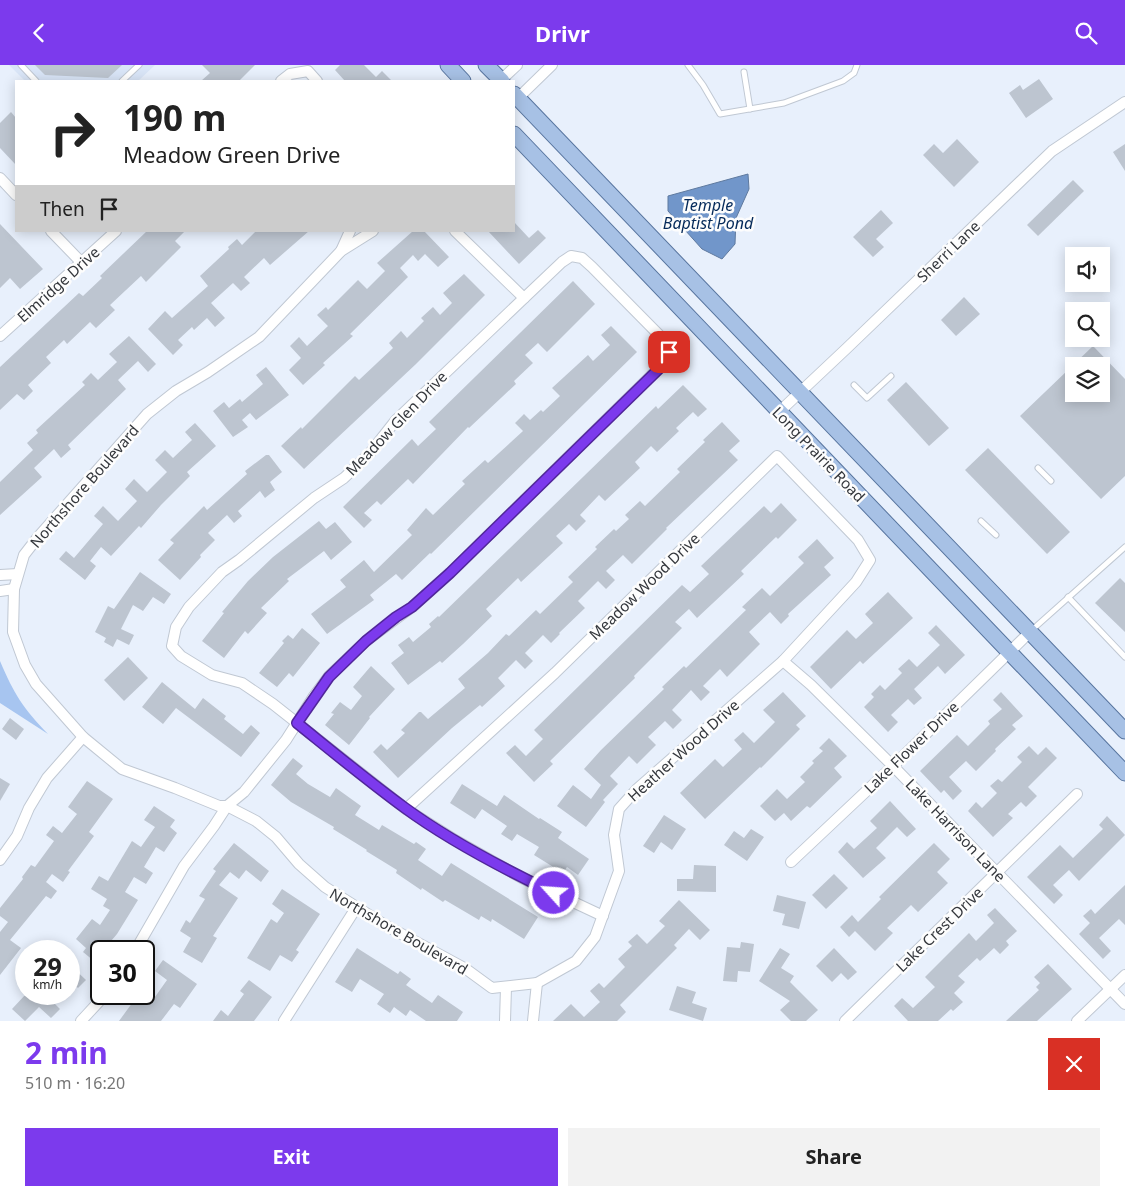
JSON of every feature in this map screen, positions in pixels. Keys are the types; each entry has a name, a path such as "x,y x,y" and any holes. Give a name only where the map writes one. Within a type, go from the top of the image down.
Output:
{"main road":[{"path":"448,65 462,80"},
{"path":"486,65 500,80"},
{"name":"Long Prairie Road","path":"515,98 1125,731"},
{"name":"Long Prairie Road","path":"515,135 1125,773"}],"street":[{"path":"502,80 517,65"},
{"path":"515,98 552,65"},
{"path":"282,80 290,74 308,71 316,80"},
{"name":"Sherri Lane","path":"779,412 1052,151 1125,102"},
{"path":"0,178 15,194"},
{"path":"52,232 81,262"},
{"name":"Elmridge Drive","path":"0,336 115,232"},
{"name":"Northshore Boulevard","path":"341,251 350,232"},
{"name":"Northshore Boulevard","path":"371,232 341,251 258,337 208,372 176,391 147,414 24,555 14,589 14,632 25,665 36,684 83,737 122,769 219,806 227,806 256,821 276,837 299,863 325,887 356,907 466,969 492,988 506,987"},
{"path":"455,232 524,299"},
{"name":"Meadow Glen Drive","path":"571,256 582,258 666,343 669,351 666,362 450,573 412,607 366,641 329,677 297,723 242,683 212,675 181,656 172,646 176,627 189,607 222,571 239,560 314,498 344,477 370,453 396,420 524,299 562,262 571,256"},
{"name":"Meadow Wood Drive","path":"406,809 555,673 777,456 858,540 870,561"},
{"name":"Heather Wood Drive","path":"506,987 537,983 576,961 595,937 619,871 614,835 619,809 637,789 783,661 856,582 870,561"},
{"path":"0,575 18,574"},
{"path":"0,591 14,589"},
{"name":"Lake Flower Drive","path":"791,861 893,766 1030,632"},
{"name":"Lake Harrison Lane","path":"783,661 812,685 893,766 1125,1004"},
{"path":"141,940 184,866 227,806 244,792 266,766 297,723 406,809 455,840 522,878 603,917"},
{"path":"0,860 17,836 28,808 47,778 83,737"},
{"name":"Lake Crest Drive","path":"845,1021 1077,794"},
{"path":"284,1021 356,907"},
{"path":"1076,1021 1125,975"},
{"path":"533,1021 537,983"},
{"path":"505,1021 506,987"},
{"path":"81,1021 96,1005"}],"lane":[{"path":"22,65 35,80"},
{"path":"123,80 139,65"},
{"path":"688,65 703,85 720,114 784,103 843,81 854,73 857,65"},
{"path":"744,72 750,109"},
{"path":"854,385 867,399 891,376"},
{"path":"1038,468 1051,481"},
{"path":"981,521 996,535"},
{"path":"1030,632 1124,550"},
{"path":"1068,597 1125,657"}],"shaded area":[{"path":"9,65 155,65 139,80 24,80"},
{"path":"0,661 20,700 48,734 0,703"}],"water":[{"name":"Temple Baptist Pond","path":"748,174 749,189 736,218 735,244 722,259 702,249 668,211 668,196"}],"building":[{"path":"35,65 122,65 108,78 45,75"},
{"path":"202,65 255,65 240,80 202,80 210,73"},
{"path":"340,65 364,65 376,77 382,71 391,80 344,80 335,70"},
{"path":"1039,79 1053,99 1026,118 1009,93 1020,85 1023,90"},
{"path":"11,112 15,117 15,164 0,148 0,123"},
{"path":"957,139 979,162 954,187 923,155 934,144 943,153"},
{"path":"1125,144 1125,171 1113,152"},
{"path":"1073,180 1084,191 1038,236 1027,225"},
{"path":"881,210 893,223 876,239 884,247 873,257 853,237"},
{"path":"515,223 529,238 538,230 546,238 519,264 489,232 515,232"},
{"path":"0,224 43,269 20,289 10,278 0,288"},
{"path":"146,232 184,232 175,241 181,247 146,282 141,276 110,305 115,310 96,328 90,322 67,344 64,340 46,357 51,363 28,385 33,391 24,400 17,394 0,410 0,367 79,293 83,296 102,278 100,276"},
{"path":"255,232 308,232 270,265 264,258 244,277 250,283 241,291 233,283 211,303 225,318 215,327 207,318 194,330 192,327 178,340 183,345 173,355 148,329 165,311 172,318 208,286 200,276 237,239 242,245"},
{"path":"412,232 425,232 449,257 438,267 425,254 418,261 413,255 400,268 408,277 350,334 353,336 323,363 325,365 303,385 289,370 301,358 290,346 299,337 307,346 328,326 317,315 326,307 328,310 358,280 367,289 385,271 377,263"},
{"path":"464,274 485,295 416,364 304,469 281,446 301,427 302,429 355,376 359,380 393,348 389,343 401,331 407,338 424,321 421,318 433,307 440,315 452,303 443,293"},
{"path":"573,281 595,304 547,352 538,343 525,355 533,363 514,381 516,384 468,427 413,484 408,479 381,505 377,501 364,513 372,520 364,528 343,507 412,439 418,446 436,429 429,422"},
{"path":"964,297 980,314 956,336 941,320"},
{"path":"611,326 637,352 431,554 402,580 396,574 370,595 374,600 327,634 311,614 346,587 340,580 364,560 374,572 412,535 407,530 426,508 433,515 465,484 462,481 485,460 488,463 523,431 515,423 524,414 530,420 541,410 543,412 560,396 552,388 588,355 593,361 610,345 601,335"},
{"path":"129,336 156,364 148,372 138,361 118,380 126,389 68,445 71,449 61,458 54,449 34,468 42,477 0,515 0,482 33,450 27,443 38,433 36,430 85,385 82,382 91,373 98,380 117,362 109,354"},
{"path":"1092,347 1104,357 1082,357"},
{"path":"1110,364 1125,379 1125,476 1101,499 1020,416 1065,373 1065,402 1110,402"},
{"path":"266,367 289,395 256,420 250,413 242,420 248,427 233,437 213,411 224,402 229,408 240,399 242,402 263,384 256,375"},
{"path":"906,382 949,428 929,446 887,400"},
{"path":"683,385 707,409 698,417 693,412 676,428 679,431 657,452 651,446 635,462 640,468 605,501 599,495 580,515 586,521 576,531 569,524 556,536 563,543 521,582 518,578 486,609 492,616 442,663 440,661 408,685 391,663 404,653 398,645 409,637 413,642 431,627 429,624 439,617 656,406 658,409"},
{"path":"722,422 740,441 729,451 738,460 666,528 632,564 623,555 606,571 615,580 606,589 598,581 578,601 585,608 551,643 543,635 525,653 533,661 525,669 516,660 498,678 505,686 482,707 480,705 452,728 398,778 373,752 381,744 387,750 405,733 401,730 419,712 428,719 465,688 458,679 488,653 506,634 509,636 536,610 540,614 573,582 568,577 597,549 595,547 614,529 616,531 629,519 625,515 640,501 645,506 680,472 677,469 705,442 703,440"},
{"path":"195,423 216,446 187,472 190,476 141,528 139,526 111,556 101,547 90,561 96,566 85,580 59,559 66,551 74,558 103,524 94,516 103,506 118,521 137,501 125,489 134,479 147,492 167,472 155,460 165,450 173,458 192,440 185,432"},
{"path":"988,448 1070,532 1047,554 965,470"},
{"path":"266,455 269,455 282,472 270,482 275,490 265,498 260,491 238,511 242,516 234,523 227,515 208,533 215,540 180,580 158,560 174,543 170,540 204,506 207,510 247,474 245,471"},
{"path":"781,503 797,520 778,539 776,537 741,571 744,574 697,618 689,609 675,622 682,628 634,676 635,678 550,761 553,764 534,782 506,753 515,745 526,756 543,739 534,730 682,585 690,592 709,574 701,566 764,506 771,513"},
{"path":"319,521 326,529 335,522 352,542 331,560 324,551 287,579 289,581 261,608 267,613 248,634 245,631 224,658 202,641 224,613 222,612 248,581 273,557"},
{"path":"817,539 834,558 824,567 831,575 788,614 789,616 781,624 770,612 749,632 760,644 727,677 720,669 703,686 710,692 701,701 691,690 672,710 682,720 673,729 665,721 648,737 656,745 637,764 629,756 610,776 618,784 603,800 605,802 586,827 557,806 573,785 591,799 601,785 584,769 664,689 662,687 684,666 686,668 746,610 742,607 762,588 770,596 804,563 798,557"},
{"path":"140,572 171,594 164,604 153,597 143,611 133,605 121,629 134,635 129,645 117,639 113,647 104,642 106,638 95,632 108,606 114,609"},
{"path":"1120,578 1125,583 1125,632 1095,603"},
{"path":"888,592 913,618 863,664 860,661 831,689 810,667 847,630 856,639 873,623 865,614"},
{"path":"936,625 965,655 945,674 938,666 914,689 922,698 914,705 908,699 891,715 898,722 888,732 864,707 874,697 871,694 880,685 885,690 902,673 898,669 909,659 917,667 940,645 928,633"},
{"path":"302,628 320,643 293,677 289,673 277,687 259,673 284,643 282,641 288,635 293,639"},
{"path":"128,657 148,678 124,701 104,680"},
{"path":"371,666 395,689 369,717 349,745 325,725 334,714 331,713 340,702 351,710 362,696 353,687"},
{"path":"162,682 195,709 203,698 226,716 224,719 243,734 251,725 260,733 241,757 176,708 163,724 142,707"},
{"path":"783,692 806,716 796,725 800,729 705,819 680,793 715,759 723,767 742,749 734,740 743,732 754,743 775,722 763,710"},
{"path":"1001,692 1023,716 1012,725 1016,729 976,771 966,761 949,777 962,791 953,800 944,790 941,793 920,771 957,735 968,746 990,724 988,721 1002,709 993,700"},
{"path":"10,718 24,729 16,740 2,729"},
{"path":"829,738 847,756 834,768 842,777 810,808 807,806 791,821 784,813 775,821 760,806 777,789 787,799 805,782 800,777 814,763 812,761 823,751 819,748"},
{"path":"1029,746 1038,755 1046,747 1057,758 1028,787 1037,796 1026,807 1021,802 1008,814 1013,818 993,837 968,811 976,802 982,808 997,793 990,786 998,779 1002,782 1022,762 1017,757"},
{"path":"293,758 303,766 296,774 308,784 330,797 336,788 361,806 355,815 379,830 382,825 426,849 418,860 442,876 451,863 538,917 524,939 492,919 491,922 481,916 479,920 445,900 443,902 422,888 421,890 396,873 397,870 333,829 334,827 291,802 271,785"},
{"path":"0,778 10,784 0,801"},
{"path":"87,781 113,799 89,832 94,836 68,871 70,872 63,882 52,874 46,882 57,891 51,899 46,896 10,940 15,944 15,956 0,975 0,932 8,922 0,916 0,908 23,879 22,877 31,865 35,867 54,841 46,835 53,826 62,833 77,814 68,807"},
{"path":"462,784 497,806 504,795 562,832 558,838 589,859 578,875 567,867 563,873 534,855 539,847 517,834 512,841 501,834 507,826 482,809 475,819 450,803"},
{"path":"890,801 916,829 907,837 897,827 876,848 886,858 863,878 838,852 847,842 854,849 877,828 870,821"},
{"path":"154,806 175,820 170,827 177,833 164,852 156,847 144,867 153,873 146,884 134,877 125,892 138,900 117,934 112,940 90,940 90,958 83,952 86,948 80,943 80,940 76,939 92,919 100,925 110,910 103,906 107,899 91,889 99,876 108,881 132,841 141,847 155,827 144,820"},
{"path":"664,815 686,829 672,850 661,842 654,853 643,846"},
{"path":"1107,816 1125,835 1079,881 1069,870 1053,885 1063,895 1054,904 1027,877 1060,845 1073,858 1103,829 1099,825"},
{"path":"751,829 764,837 747,861 724,845 734,831 744,838"},
{"path":"234,843 269,871 261,882 246,870 239,879 230,872 219,885 238,898 213,936 217,938 202,963 183,952 191,938 180,931 186,920 190,923 205,899 199,896 216,871 213,869"},
{"path":"934,843 950,859 937,872 948,883 918,912 911,905 887,928 893,933 875,951 855,931 849,937 840,927 852,915 858,922 881,899 879,897"},
{"path":"694,865 716,866 716,892 677,891 677,879 693,879"},
{"path":"834,874 848,888 826,909 812,895"},
{"path":"1125,885 1125,925 1119,919 1099,938 1111,951 1103,959 1079,934 1090,923 1083,916 1091,909 1095,914"},
{"path":"282,889 320,914 296,950 299,952 292,962 280,955 270,971 247,958 271,919 277,923 284,913 272,904"},
{"path":"777,895 806,902 799,929 782,925 785,914 773,911"},
{"path":"679,900 710,930 700,940 689,929 674,945 677,948 620,1005 626,1012 617,1021 553,1021 571,1004 584,1017 600,1002 590,991 599,983 604,988 625,967 618,959 632,946 628,942 637,934 647,944 665,926 659,921"},
{"path":"995,908 1017,931 1006,941 1009,945 1000,954 994,948 980,961 977,958 958,976 965,982 954,993 963,1002 953,1011 951,1009 938,1021 908,1021 894,1006 902,998 913,1008 935,987 925,977 969,933 976,941 994,923 987,915"},
{"path":"741,942 754,944 750,972 738,971 737,982 723,981 727,947 740,948"},
{"path":"357,948 398,974 400,971 411,979 406,985 432,1003 438,995 463,1012 457,1021 426,1021 410,1010 406,1016 394,1007 390,1013 377,1004 384,994 360,979 352,992 335,982"},
{"path":"780,948 790,954 781,968 794,976 790,982 818,1010 806,1021 791,1021 780,1010 790,1001 759,981"},
{"path":"834,948 857,972 848,980 841,973 832,982 816,966"},
{"path":"163,960 197,984 180,1008 174,1004 161,1021 119,1021 131,1005 155,1005 155,997 167,980 155,971"},
{"path":"1048,964 1072,989 1037,1021 1006,1021 1039,990 1036,987 1040,983 1034,977"},
{"path":"80,974 86,980 80,986"},
{"path":"249,980 272,997 254,1021 213,1021 221,1010 228,1016 244,994 240,991"},
{"path":"677,986 696,992 692,1003 707,1008 703,1021 669,1010"},
{"path":"16,1005 56,1005 60,1009 51,1018 39,1007 25,1021 12,1009"}],"route":[{"path":"554,893 522,878 455,840 406,809 297,723 329,677 366,641 412,607 450,573 666,362 669,352"}]}
